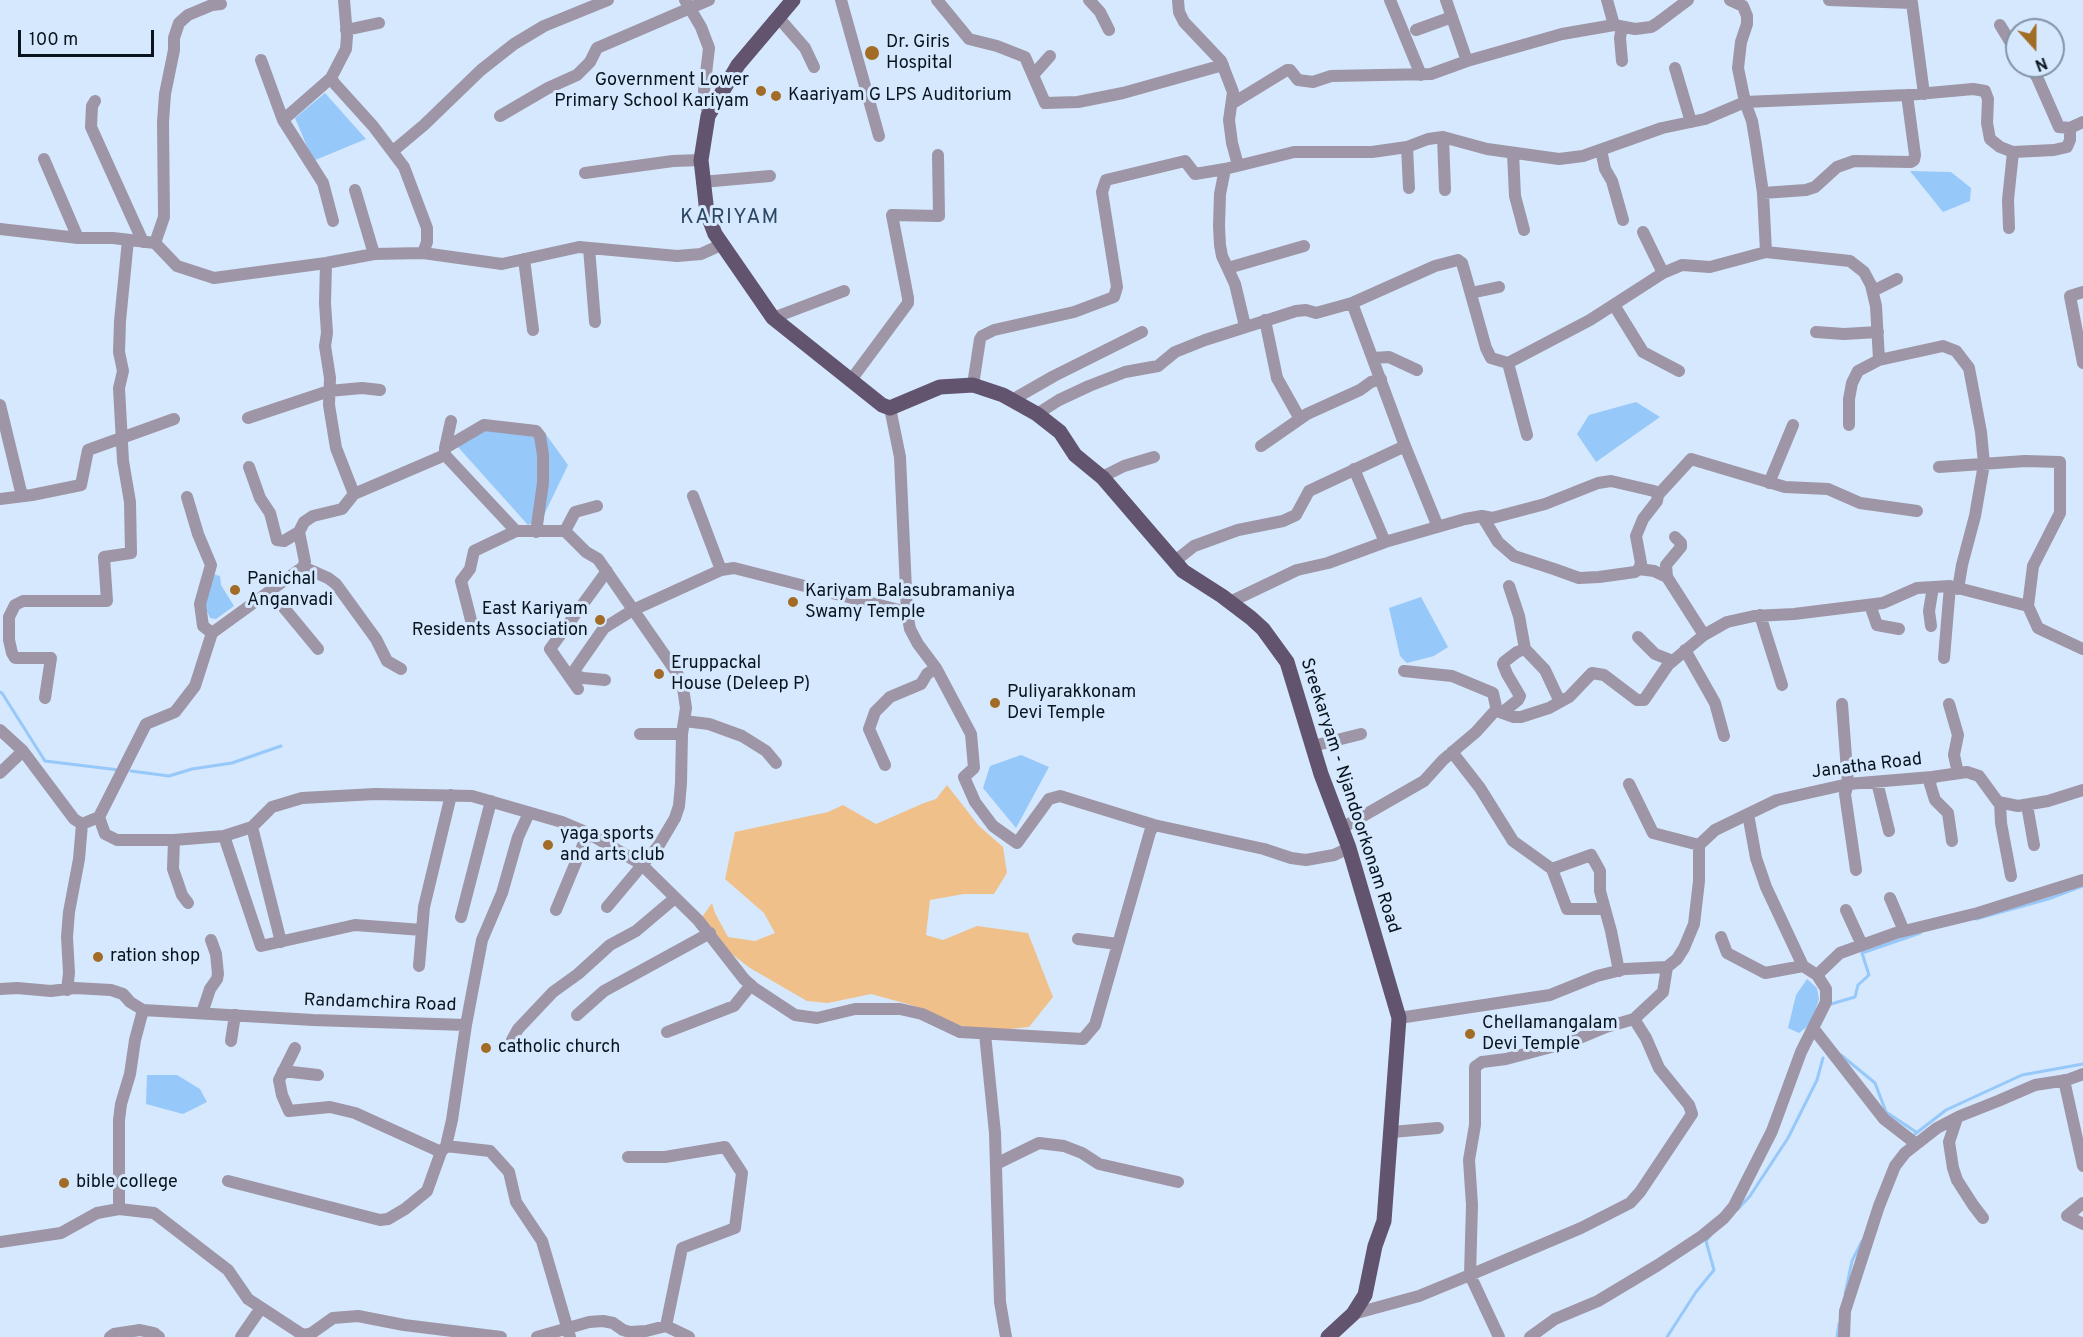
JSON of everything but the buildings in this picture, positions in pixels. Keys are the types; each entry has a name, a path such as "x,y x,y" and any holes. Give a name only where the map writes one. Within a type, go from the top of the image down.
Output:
{"main road":[{"path":"793,0 738,65 708,116 701,160 707,213 715,234 773,318 869,396 890,408"},
{"name":"Sreekaryam - Njandoorkonam Road","path":"890,408 940,387 973,385 1012,400 1037,414 1060,432 1075,456 1102,477 1183,571 1230,602 1263,629 1287,662 1321,774 1349,848 1399,1018 1384,1221 1375,1246 1365,1295 1353,1314 1328,1337"}],"street":[{"path":"283,120 331,78 341,61 346,50 344,0"},
{"path":"393,151 424,125 481,70 514,44 544,26 608,0"},
{"path":"500,116 548,88 577,75 590,62 597,48 688,4 709,0"},
{"path":"841,0 879,136"},
{"path":"938,0 969,39 997,46 1025,57 1045,103 1078,102 1169,81 1223,65"},
{"path":"1089,0 1100,12 1109,30"},
{"path":"1178,0 1179,12 1184,22 1211,49 1223,65 1233,92 1230,120 1232,143 1238,165"},
{"path":"1390,0 1421,75"},
{"path":"1446,0 1467,61"},
{"path":"1607,0 1618,26 1622,61"},
{"path":"1233,103 1287,70 1290,70 1298,80 1313,82 1331,76 1439,73 1467,61 1562,34 1618,26 1635,29 1651,27 1688,0"},
{"path":"1730,0 1747,3 1747,24 1741,42 1738,68 1745,102 1752,121 1763,192 1766,252"},
{"path":"1829,0 1912,3 1924,94"},
{"path":"149,243 164,217 163,122 174,38 179,23 188,15 212,5 221,4"},
{"path":"688,4 709,48 704,91 708,116"},
{"path":"778,17 805,48 814,67"},
{"path":"1416,30 1452,17"},
{"path":"346,30 379,23"},
{"path":"2000,25 2005,33"},
{"path":"1034,74 1050,56"},
{"path":"261,60 283,120 322,183 333,221"},
{"path":"1675,68 1691,122"},
{"path":"331,78 374,126 404,167 424,217 427,242 423,253"},
{"path":"2037,78 2059,126 2070,128 2083,122"},
{"path":"973,385 980,339 987,334 1074,312 1114,297 1117,287 1102,192 1106,180 1185,161 1195,174 1294,152 1353,153 1407,147 1428,139 1443,138 1487,149 1559,159 1583,156 1662,128 1705,119 1745,102 1907,95 1973,89 1985,91 1988,99 1987,123 1990,139 2000,147 2013,152 2041,152 2067,147 2070,140 2070,128"},
{"path":"1763,192 1806,190 1815,187 1837,167 1854,161 1911,162 1914,160 1907,95"},
{"path":"95,101 92,106 91,127 149,243 177,266 214,278 374,254 423,253 502,264 579,247 677,255 701,254 723,244"},
{"path":"1443,138 1445,190"},
{"path":"1407,147 1409,188"},
{"path":"1601,150 1605,170 1612,182 1623,220"},
{"path":"2009,228 2008,200 2013,152"},
{"path":"1513,153 1515,196 1524,230"},
{"path":"851,380 908,303 892,215 939,216 938,155"},
{"path":"44,159 78,238"},
{"path":"585,173 673,161 701,160"},
{"path":"1225,169 1220,194 1219,226 1222,256 1235,284 1245,326"},
{"path":"702,182 770,176"},
{"path":"355,190 374,254"},
{"path":"0,229 149,243"},
{"path":"1643,232 1663,273"},
{"path":"45,698 51,658 15,658 9,640 9,617 15,604 23,601 108,601 104,557 130,553 130,502 123,461 119,388 123,371 119,352 120,321 128,240"},
{"path":"1228,268 1304,246"},
{"path":"589,248 595,322"},
{"path":"1037,414 1059,400 1089,386 1125,372 1158,366 1175,352 1205,340 1296,311 1306,310 1317,313 1352,303 1435,266 1458,260 1462,263 1486,348 1491,358 1508,363 1590,320 1663,273 1682,265 1710,267 1766,252 1850,261 1864,272 1873,291 1879,360"},
{"path":"524,259 532,330"},
{"path":"326,263 327,333 325,346 330,378 329,391 336,448 354,494"},
{"path":"1873,291 1897,279"},
{"path":"1470,293 1499,287"},
{"path":"773,318 844,291"},
{"path":"2083,292 2070,296 2083,363"},
{"path":"1352,303 1438,527"},
{"path":"1614,305 1644,352 1680,371"},
{"path":"1265,320 1277,378 1300,419"},
{"path":"1012,400 1142,332"},
{"path":"1816,332 1845,334 1878,332"},
{"path":"1849,425 1849,399 1852,383 1858,371 1879,360 1943,346 1956,351 1969,368 1981,432 1984,464 1975,516 1954,587 1944,658"},
{"path":"1373,357 1389,357 1417,370"},
{"path":"1508,363 1527,435"},
{"path":"1262,446 1307,414 1381,379"},
{"path":"248,418 329,391 362,388 380,390"},
{"path":"0,405 21,496"},
{"path":"890,408 900,457 907,612 910,629 936,668 971,734 974,768 964,777 975,802 993,826 1017,843 1049,799 1060,796 1154,825 1264,849 1291,858 1306,860 1334,855 1349,848"},
{"path":"0,499 81,485 88,450 174,419"},
{"path":"445,452 451,422"},
{"path":"249,467 260,498 270,513 277,540 284,541 299,532 307,518 342,509 354,494 445,452 484,426 536,431 540,436 543,455 543,483 536,532"},
{"path":"1769,483 1793,426"},
{"path":"1175,561 1194,546 1238,530 1270,525 1296,514 1309,491 1405,446"},
{"path":"445,452 516,531"},
{"path":"1102,477 1124,466 1154,457"},
{"path":"1482,516 1498,542 1514,555 1579,578 1599,578 1635,572 1639,569 1641,563 1636,536 1643,519 1657,501 1658,495 1691,459 1785,487 1828,489 1860,504 1917,511"},
{"path":"1939,467 2025,461 2060,462 2060,513 2033,566 2028,606 2037,628 2083,649"},
{"path":"1354,469 1385,542"},
{"path":"1230,602 1297,570 1329,563 1385,542 1438,527 1482,516 1492,518 1545,504 1598,483 1619,483 1658,495"},
{"path":"693,496 721,570"},
{"path":"187,497 198,534 211,565 200,604 203,626 212,633"},
{"path":"564,531 575,512 597,506"},
{"path":"472,624 461,582 470,570 474,551 516,531 564,531 597,559 607,571 676,673 685,697 679,806 668,832 607,907"},
{"path":"82,824 99,817 146,724 176,711 195,686 212,633 303,567 299,532"},
{"path":"1666,577 1666,565 1681,547 1681,543 1675,537"},
{"path":"303,567 336,584 376,639 387,661 401,669"},
{"path":"605,680 583,678 577,676 574,671 604,628 633,610 721,570 734,568 907,612"},
{"path":"1639,569 1654,571 1666,577 1704,636"},
{"path":"578,689 550,649 607,571"},
{"path":"1509,586 1519,616 1526,649 1545,670 1560,702"},
{"path":"1500,712 1521,717 1560,702 1569,697 1592,673 1604,675 1637,700 1644,700 1672,661 1704,636 1726,622 1760,615 1794,614 1883,603 1917,588 1933,587 1954,587 2028,606"},
{"path":"1931,626 1929,611 1933,587"},
{"path":"270,591 318,649"},
{"path":"1870,605 1877,625 1899,629"},
{"path":"1760,615 1782,685"},
{"path":"1638,637 1655,654 1672,661"},
{"path":"1342,828 1424,781 1452,752 1518,700 1520,696 1507,674 1504,662 1517,652 1526,649"},
{"path":"1685,650 1715,703 1724,736"},
{"path":"885,765 870,729 875,712 890,697 921,684 927,674 936,668"},
{"path":"1404,671 1452,676 1493,693 1500,712"},
{"path":"1842,704 1848,784 1845,794 1856,870"},
{"path":"1949,704 1958,735 1954,755 1958,773"},
{"path":"640,734 709,724 726,729 766,751 776,764"},
{"path":"0,730 23,751 74,819 82,824"},
{"path":"1313,746 1361,734"},
{"path":"0,773 23,751"},
{"path":"1452,752 1480,788 1513,841 1552,869 1567,909 1605,909"},
{"name":"Janatha Road","path":"1699,845 1714,830 1777,800 1848,784 1967,772 1979,776 2000,802"},
{"path":"1932,777 1930,784 1935,800 1948,813 1952,841"},
{"path":"1877,782 1889,831"},
{"path":"1399,1018 1550,995 1597,976 1619,971 1667,967 1677,959 1694,924 1699,881 1699,845 1653,833 1629,784"},
{"path":"2011,876 2001,823 2000,802 2027,806 2083,790"},
{"path":"99,817 105,834 112,838 174,840 224,836 252,827 272,807 302,798 375,794 472,796 562,822 588,833 641,864 710,933 744,979 795,1015 817,1018 855,1009 900,1009 922,1014 960,1032 1083,1039 1095,1025 1150,832 1154,825"},
{"path":"418,966 424,907 451,795"},
{"path":"461,916 490,801"},
{"path":"2027,806 2034,845"},
{"name":"Randamchira Road","path":"144,1010 466,1025 482,940 502,893 518,837 529,813"},
{"path":"1530,1337 1555,1319 1598,1301 1658,1265 1702,1236 1724,1218 1734,1206 1772,1131 1797,1062 1826,1002 1826,989 1817,975 1803,966 1766,887 1756,858 1748,814"},
{"path":"67,990 69,912 79,859 82,824"},
{"path":"252,827 281,942"},
{"path":"556,910 588,833"},
{"path":"224,836 261,946 355,925 422,930"},
{"path":"174,840 173,869 182,894 188,903"},
{"path":"1552,869 1591,855 1600,871 1600,891 1619,971"},
{"path":"1817,975 1840,953 1862,945 1904,931 1978,913 2083,880"},
{"path":"512,1040 518,1029 553,992 578,974 610,945 636,931 675,898"},
{"path":"1890,898 1904,931"},
{"path":"1846,910 1862,945"},
{"path":"577,1015 604,991 710,933"},
{"path":"1721,937 1727,953 1765,973 1803,966"},
{"path":"1078,939 1118,944"},
{"path":"202,1013 210,988 217,980 218,974 216,954 211,940"},
{"path":"1499,1337 1470,1275 1472,1205 1469,1160 1475,1125 1475,1067 1482,1062 1506,1059 1570,1042 1634,1019 1663,992 1667,967"},
{"path":"667,1032 735,1006 751,985"},
{"path":"0,989 51,991 91,988 118,991 130,1002 144,1010 121,1104 119,1209"},
{"path":"231,1041 235,1015"},
{"path":"1353,1314 1419,1296 1581,1228 1630,1203 1640,1192 1690,1118 1692,1110 1659,1068 1646,1038 1634,1019"},
{"path":"228,1181 380,1220 388,1219 405,1209 427,1191 444,1149 452,1120 466,1025"},
{"path":"1813,1028 1884,1119 1915,1143"},
{"path":"985,1034 995,1133 1000,1302 1006,1337"},
{"path":"295,1048 279,1080 289,1111 330,1107 355,1113 444,1149 490,1151 509,1172 516,1202 542,1241 569,1332"},
{"path":"283,1071 318,1075"},
{"path":"1844,1337 1845,1311 1879,1206 1895,1166 1915,1143 1957,1118 2035,1085 2083,1074"},
{"path":"2064,1080 2083,1166"},
{"path":"1957,1118 1949,1142 1953,1168 1957,1180 1983,1218"},
{"path":"1392,1132 1438,1128"},
{"path":"996,1164 1039,1143 1064,1146 1100,1164 1178,1182"},
{"path":"628,1157 665,1157 725,1146 742,1173 735,1227 682,1248 666,1326"},
{"path":"2083,1203 2067,1216 2083,1224"},
{"path":"0,1242 61,1233 97,1212 119,1209 154,1213 228,1270 248,1299 303,1335 311,1335 326,1321 342,1316 358,1316 403,1331 501,1337"},
{"path":"241,1337 261,1308"},
{"path":"537,1337 569,1332 589,1322 603,1321 613,1323 622,1330 630,1332 666,1326 689,1337"},
{"path":"110,1337 114,1334 140,1330 154,1333 159,1337"}],"shaded area":[{"path":"947,785 979,826 1003,847 1007,873 994,894 964,894 930,900 926,935 943,940 977,926 1028,933 1053,997 1029,1027 990,1031 964,1027 911,1005 871,994 828,1003 807,1001 750,968 729,952 702,917 712,903 728,937 755,941 775,933 764,913 725,879 735,832 828,812 843,805 876,824 936,799"}],"water":[{"path":"325,93 366,139 313,161 295,118"},
{"path":"1910,171 1951,172 1971,188 1970,201 1943,212"},
{"path":"1636,402 1660,417 1596,462 1577,434 1589,415"},
{"path":"497,421 545,433 568,465 543,517 528,525 458,447"},
{"path":"212,574 220,576 221,585 234,606 216,619 210,618 206,609 204,590"},
{"path":"1421,597 1448,647 1434,656 1407,663 1400,656 1389,608"},
{"path":"1021,755 1049,767 1016,828 983,788 990,766"},
{"path":"1807,979 1817,988 1819,999 1813,1018 1799,1033 1788,1028 1796,995"},
{"path":"147,1075 177,1075 200,1089 207,1102 183,1114 146,1104"}],"waterway":[{"path":"0,692 45,761 119,770"},
{"path":"131,771 169,776 192,769 232,763 281,746"},
{"path":"1976,919 2048,899 2083,886"},
{"path":"1831,1004 1855,997 1858,985 1869,975 1862,953 1920,933"},
{"path":"1841,1055 1875,1083 1886,1112 1916,1132"},
{"path":"1738,1209 1750,1196 1788,1138 1817,1080 1823,1058"},
{"path":"1915,1134 1946,1110 2022,1075 2083,1064"},
{"path":"1667,1337 1696,1292 1714,1270 1706,1241 1710,1236"},
{"path":"1845,1294 1852,1261 1862,1241"},
{"path":"1837,1337 1839,1324"}],"place":[{"name":"Dr. Giris Hospital","path":"872,53"},
{"name":"Government Lower Primary School Kariyam","path":"761,91"},
{"name":"Kaariyam G LPS Auditorium","path":"776,96"},
{"name":"Panichal Anganvadi","path":"235,590"},
{"name":"Kariyam Balasubramaniya Swamy Temple","path":"793,602"},
{"name":"East Kariyam Residents Association","path":"600,620"},
{"name":"Eruppackal House (Deleep P)","path":"659,674"},
{"name":"Puliyarakkonam Devi Temple","path":"995,703"},
{"name":"yaga sports and arts club","path":"548,845"},
{"name":"ration shop","path":"98,957"},
{"name":"Chellamangalam Devi Temple","path":"1470,1034"},
{"name":"catholic church","path":"486,1048"},
{"name":"bible college","path":"64,1183"}],"district":[{"name":"KARIYAM","path":"730,219"}]}
